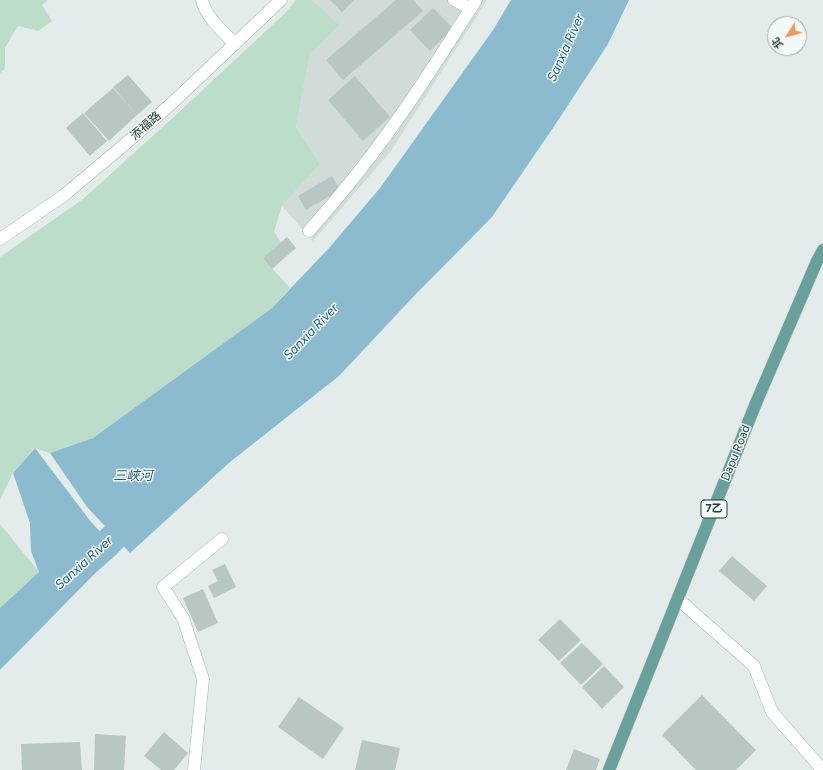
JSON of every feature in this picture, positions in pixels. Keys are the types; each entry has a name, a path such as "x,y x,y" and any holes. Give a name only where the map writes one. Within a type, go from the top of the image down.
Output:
{"main road":[{"name":"Dapu Road","path":"609,770 756,403 823,250"}],"street":[{"path":"202,0 211,18 220,30 235,44"},
{"name":"添福路","path":"0,239 63,196 124,145 170,105 280,0"},
{"path":"309,231 357,175 453,39 474,4 454,0"},
{"path":"194,770 203,679 183,618 163,587 222,539"},
{"path":"678,599 754,666 772,712 821,770"}],"shaded area":[{"path":"312,0 487,0 391,151 313,241 282,206 320,164 296,127 310,54 338,25"}],"green space":[{"path":"0,0 48,0 42,5 52,21 38,31 19,26 17,27 5,48 5,69 0,73"},
{"path":"296,0 312,0 339,25 310,54 296,127 320,164 282,206 274,232 281,243 263,258 290,288 272,308 93,438 50,453 34,448 13,473 0,500 0,257 83,199 177,114 284,14"},
{"path":"0,524 39,572 0,608"}],"water":[{"name":"三峽河","path":"511,0 629,0 608,44 492,217 415,295 339,376 230,462 130,553 87,507 50,453 93,438 272,308 329,248 380,188 493,30"},
{"path":"35,448 91,522 118,550 0,670 0,608 39,572 31,551 30,523 13,473"}],"building":[{"path":"330,0 354,0 342,12"},
{"path":"396,0 413,0 423,11 343,80 326,60"},
{"path":"433,8 453,28 430,51 410,30"},
{"path":"128,75 152,102 137,115 113,87"},
{"path":"355,76 390,117 363,141 328,100"},
{"path":"113,88 137,115 109,141 84,113"},
{"path":"83,113 107,141 90,156 66,128"},
{"path":"332,176 340,190 306,210 298,196"},
{"path":"287,237 296,248 272,269 263,258"},
{"path":"732,556 767,586 754,601 719,571"},
{"path":"225,564 236,587 214,598 208,586 218,581 212,570"},
{"path":"203,589 218,623 198,632 183,598"},
{"path":"560,619 581,640 559,661 538,640"},
{"path":"582,643 603,664 581,685 560,663"},
{"path":"604,666 624,687 602,709 582,687"},
{"path":"702,695 756,750 736,770 696,770 662,735"},
{"path":"299,697 344,728 323,759 278,727"},
{"path":"164,732 188,753 174,770 161,770 144,756"},
{"path":"95,734 126,736 124,770 94,770"},
{"path":"362,740 400,748 395,770 355,770"},
{"path":"80,742 82,770 22,770 21,744"},
{"path":"574,749 600,759 596,770 566,770"}],"waterway":[{"name":"Sanxia River","path":"81,567 107,544 142,508"}]}
